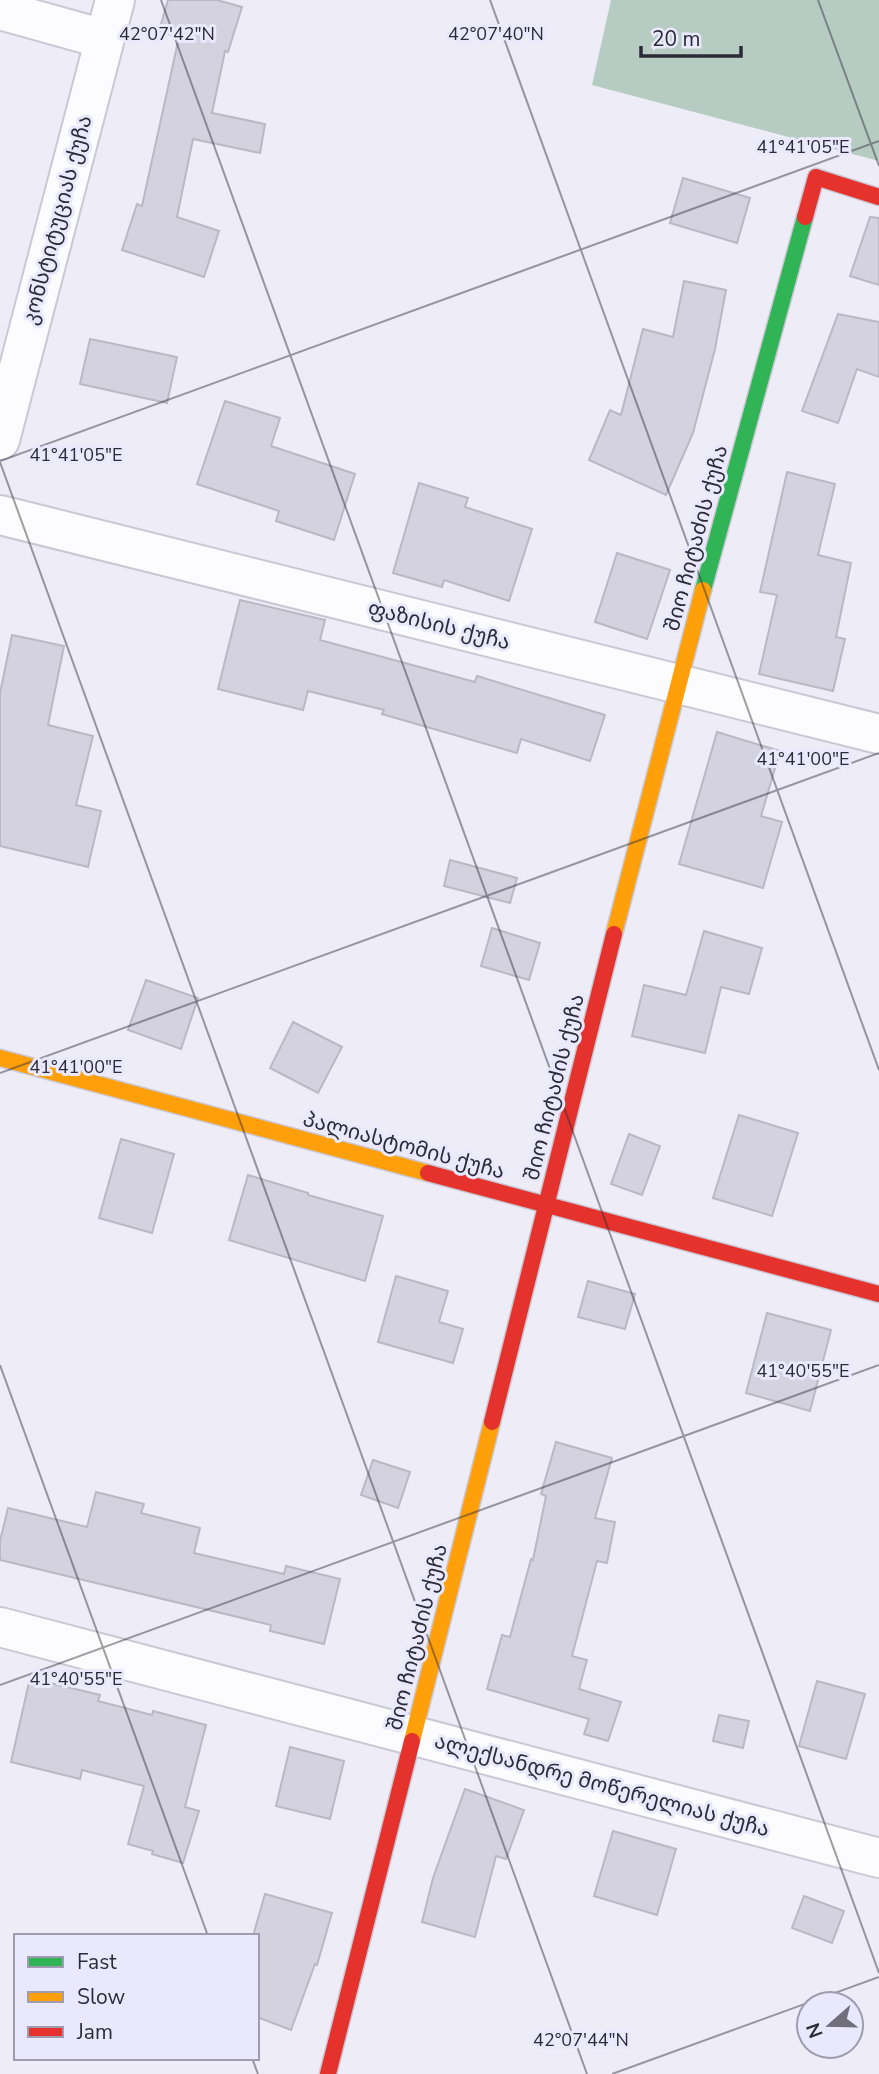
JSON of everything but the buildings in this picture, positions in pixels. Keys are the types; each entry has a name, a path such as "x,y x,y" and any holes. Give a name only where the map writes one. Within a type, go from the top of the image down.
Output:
{"street":[{"name":"კონსტიტუციას ქუჩა","path":"0,440 114,0"},
{"path":"0,10 104,39"},
{"name":"შიო ჩიტაძის ქუჩა","path":"328,2074 677,685 816,177 879,197"},
{"name":"ფაზისის ქუჩა","path":"0,515 879,734"},
{"name":"პალიასტომის ქუჩა","path":"0,1058 879,1294"},
{"name":"ალექსანდრე მოწერელიას ქუჩა","path":"0,1627 879,1858"}],"green space":[{"path":"611,0 879,0 879,161 592,85"}],"traffic: fast":[{"path":"703,590 805,217"}],"traffic: slow":[{"path":"614,934 703,590"},
{"path":"0,1058 428,1173"},
{"path":"412,1741 492,1422"}],"traffic: jam":[{"path":"805,217 816,177 879,197"},
{"path":"492,1422 614,934"},
{"path":"428,1173 879,1294"},
{"path":"328,2074 412,1741"}]}
